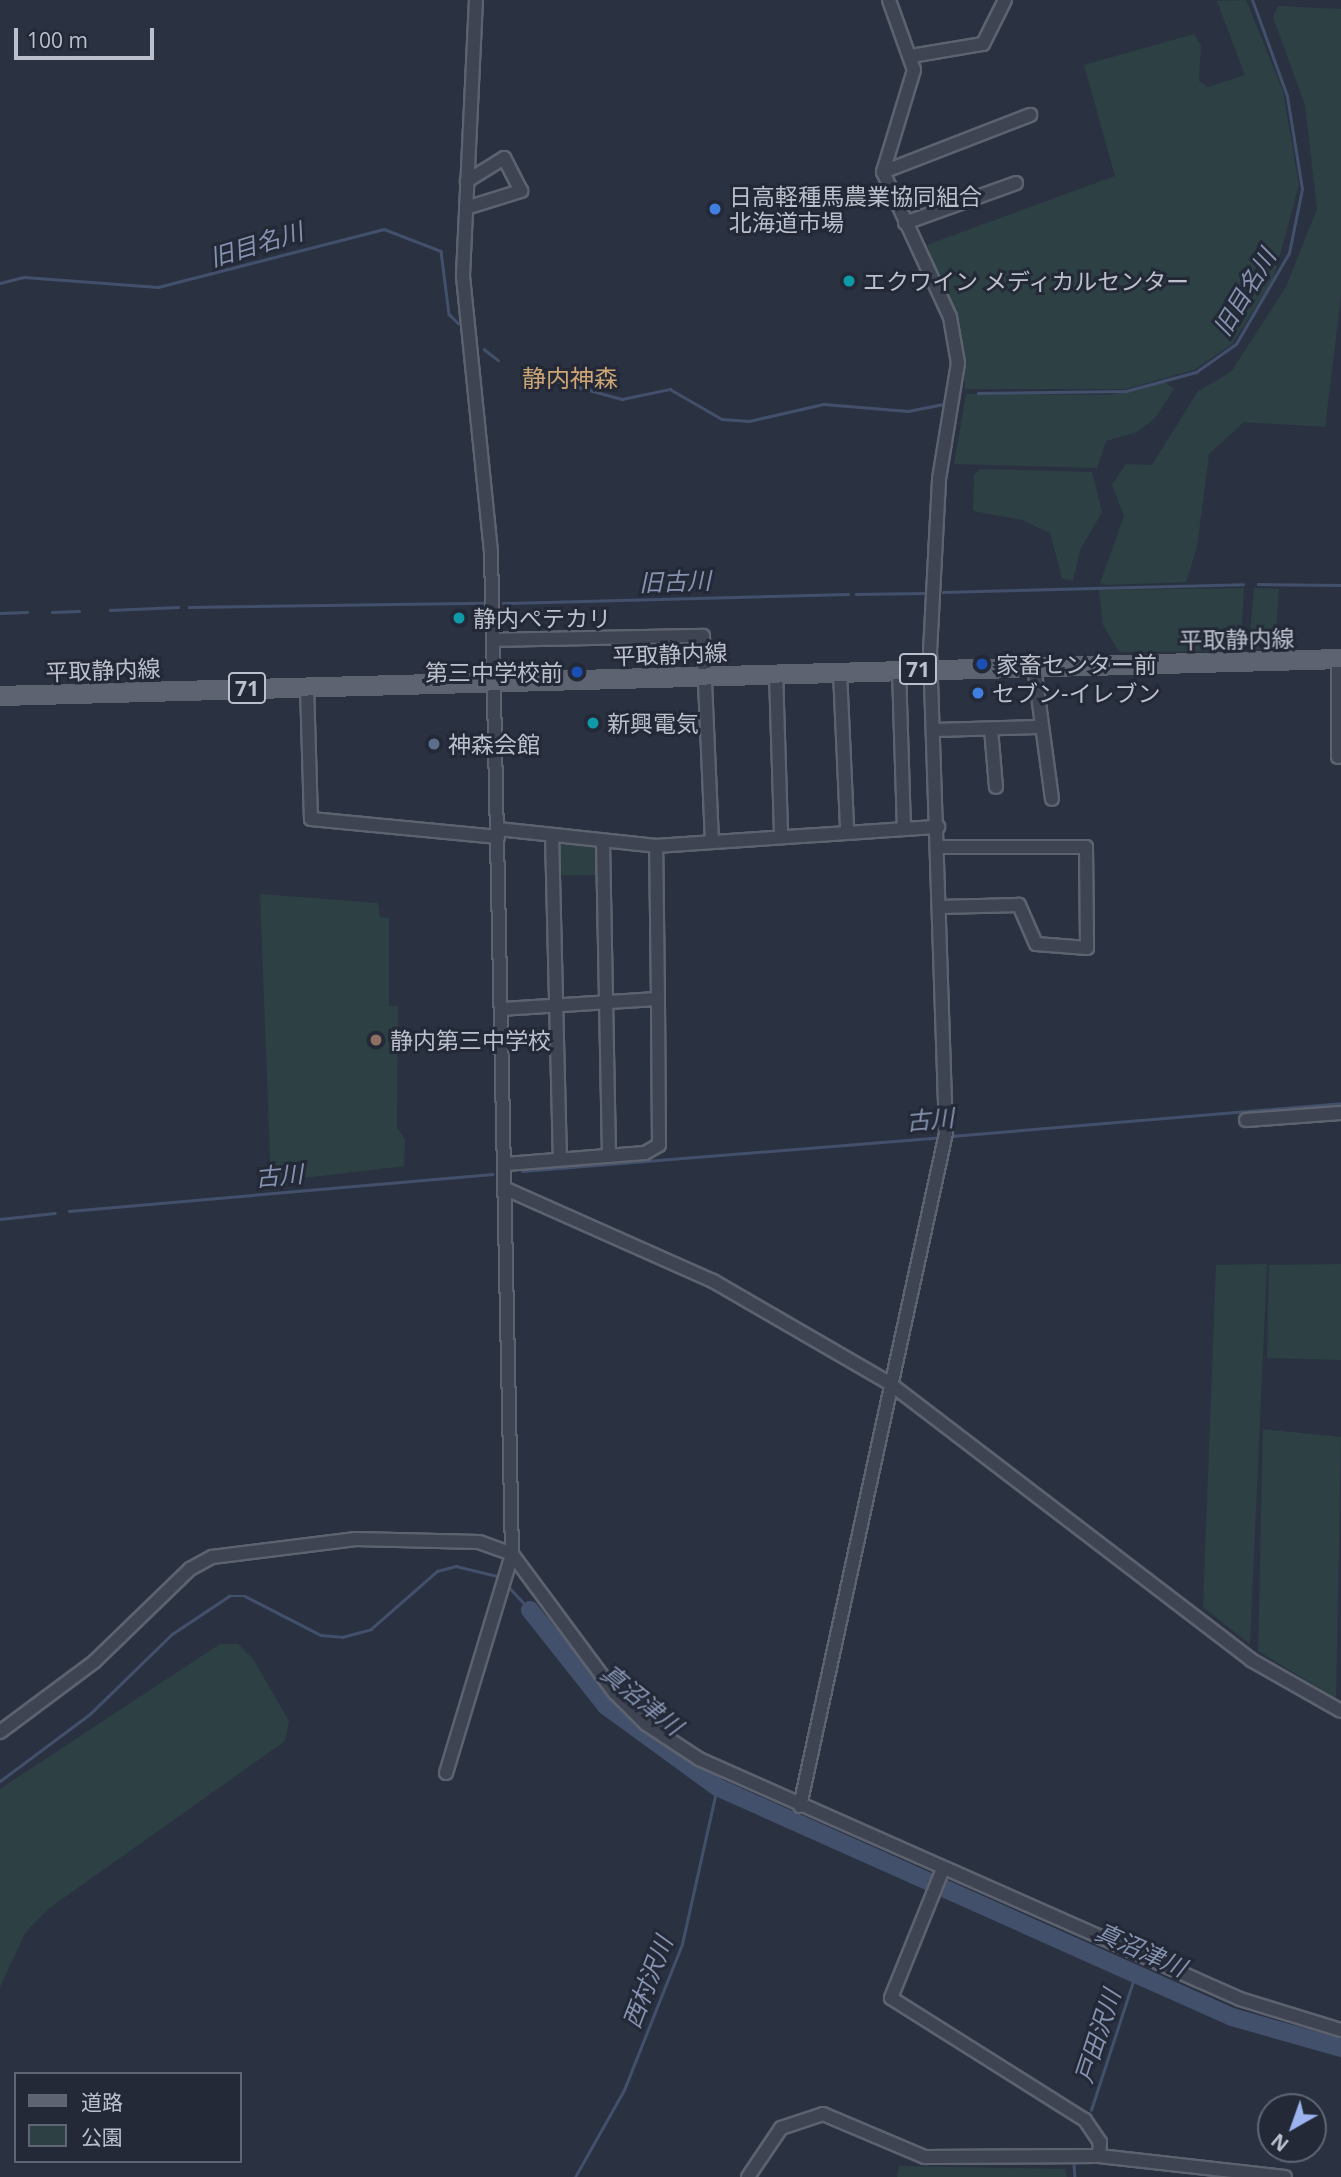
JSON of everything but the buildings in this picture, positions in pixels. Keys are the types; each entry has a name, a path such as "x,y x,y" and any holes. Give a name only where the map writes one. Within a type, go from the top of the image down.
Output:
{"main road":[{"name":"平取静内線","path":"0,696 494,680 1339,659"}],"street":[{"path":"446,1773 512,1554 506,1164 493,640 487,487 463,275 476,0"},
{"path":"800,1805 889,1382 945,1137 932,669 939,479 958,363 950,317 883,172 912,86 911,56 889,0"},
{"path":"911,56 982,44 1005,0"},
{"path":"883,172 1030,115"},
{"path":"466,208 521,191 504,158 467,181"},
{"path":"905,223 1016,183"},
{"path":"493,640 704,636 712,840"},
{"path":"1338,757 1339,659"},
{"path":"1034,666 1038,727"},
{"path":"899,670 904,828"},
{"path":"840,672 847,830"},
{"path":"776,673 781,833"},
{"path":"307,686 310,819 552,835 656,846 781,833 938,827"},
{"path":"934,730 1038,727 1046,732 1052,799"},
{"path":"991,729 996,787"},
{"path":"552,835 560,1159"},
{"path":"603,842 609,1156"},
{"path":"506,1164 653,1150 662,1136 656,846"},
{"path":"939,847 1086,847 1087,948 1036,944 1019,905 940,906"},
{"path":"502,1009 658,999"},
{"path":"1246,1119 1341,1113"},
{"path":"506,1189 713,1281 889,1382 1251,1660 1341,1712"},
{"path":"0,1732 94,1662 190,1569 212,1558 418,1537 479,1542 512,1554 584,1658 646,1724 699,1759 941,1873 1240,1999 1341,2030"},
{"path":"941,1873 891,1998 1086,2120 1100,2142 1099,2156"},
{"path":"748,2177 765,2143 809,2114 854,2122 925,2157 1099,2156 1285,2177"}],"green space":[{"path":"1246,0 1283,91 1299,185 1273,280 1232,344 1194,370 1126,389 965,389 961,331 927,245 1115,176 1084,65 1194,34 1201,46 1199,81 1208,87 1245,75 1217,1"},
{"path":"1278,6 1341,9 1341,296 1325,427 1244,422 1209,454 1197,547 1186,582 1100,583 1124,516 1112,485 1126,464 1152,465 1198,391 1231,372 1286,287 1317,209 1305,105 1273,17"},
{"path":"1165,382 1174,389 1155,418 1137,432 1106,441 1097,468 954,464 966,394 1109,395"},
{"path":"981,469 1092,472 1102,512 1080,550 1073,581 1062,578 1050,533 1022,520 973,511 974,475"},
{"path":"1244,588 1240,651 1119,652 1103,625 1099,590"},
{"path":"1254,588 1279,589 1275,650 1249,649"},
{"path":"560,840 598,848 598,875 556,875"},
{"path":"260,894 378,903 380,917 389,918 389,1006 398,1006 397,1127 405,1140 404,1166 271,1182"},
{"path":"1267,1264 1250,1644 1203,1607 1216,1265"},
{"path":"1341,1264 1341,1360 1267,1358 1269,1265"},
{"path":"1263,1429 1341,1437 1336,1698 1258,1651"},
{"path":"220,1644 238,1644 253,1659 289,1721 285,1741 48,1909 25,1933 0,1987 0,1789"},
{"path":"899,2166 1065,2169 1067,2177 897,2177"}],"waterway":[{"name":"旧目名川","path":"978,393 1126,391 1196,372 1236,344 1289,253 1302,189 1287,96 1252,0"},
{"name":"旧目名川","path":"0,283 24,277 158,287 384,229 441,251 449,314 458,323"},
{"name":"旧目名川","path":"484,349 498,360"},
{"name":"旧目名川","path":"523,372 622,399 670,389 722,419 749,421 824,404 908,411 944,404"},
{"name":"旧古川","path":"943,592 1243,584"},
{"name":"旧古川","path":"1258,584 1341,585"},
{"name":"旧古川","path":"856,594 925,593"},
{"name":"旧古川","path":"503,603 848,594"},
{"name":"旧古川","path":"189,607 485,603"},
{"name":"旧古川","path":"110,610 178,607"},
{"name":"旧古川","path":"52,612 79,611"},
{"name":"旧古川","path":"0,613 27,612"},
{"name":"古川","path":"951,1136 1341,1103"},
{"name":"古川","path":"522,1171 941,1137"},
{"name":"古川","path":"69,1211 492,1174"},
{"name":"古川","path":"0,1219 55,1213"},
{"name":"真沼津川","path":"0,1781 90,1714 172,1634 229,1596 245,1596 321,1635 342,1637 371,1629 437,1571 456,1566 501,1577"},
{"name":"真沼津川","path":"507,1585 530,1610"},
{"name":"真沼津川","path":"530,1610 606,1706 717,1787 1232,2017 1341,2048"},
{"name":"西村沢川","path":"575,2177 624,2090 682,1944 717,1787"},
{"name":"戸田沢川","path":"1091,2110 1136,1972"},
{"name":"戸田沢川","path":"1074,2164 1075,2177"}],"place":[{"name":"日高軽種馬農業協同組合 北海道市場","path":"715,209"},
{"name":"エクワイン メディカルセンター","path":"849,281"},
{"name":"静内ぺテカリ","path":"459,618"},
{"name":"家畜センター前","path":"982,664"},
{"name":"第三中学校前","path":"577,672"},
{"name":"セブン-イレブン","path":"978,693"},
{"name":"新興電気","path":"593,723"},
{"name":"神森会館","path":"434,744"},
{"name":"静内第三中学校","path":"376,1040"}],"district":[{"name":"静内神森","path":"570,378"}]}
